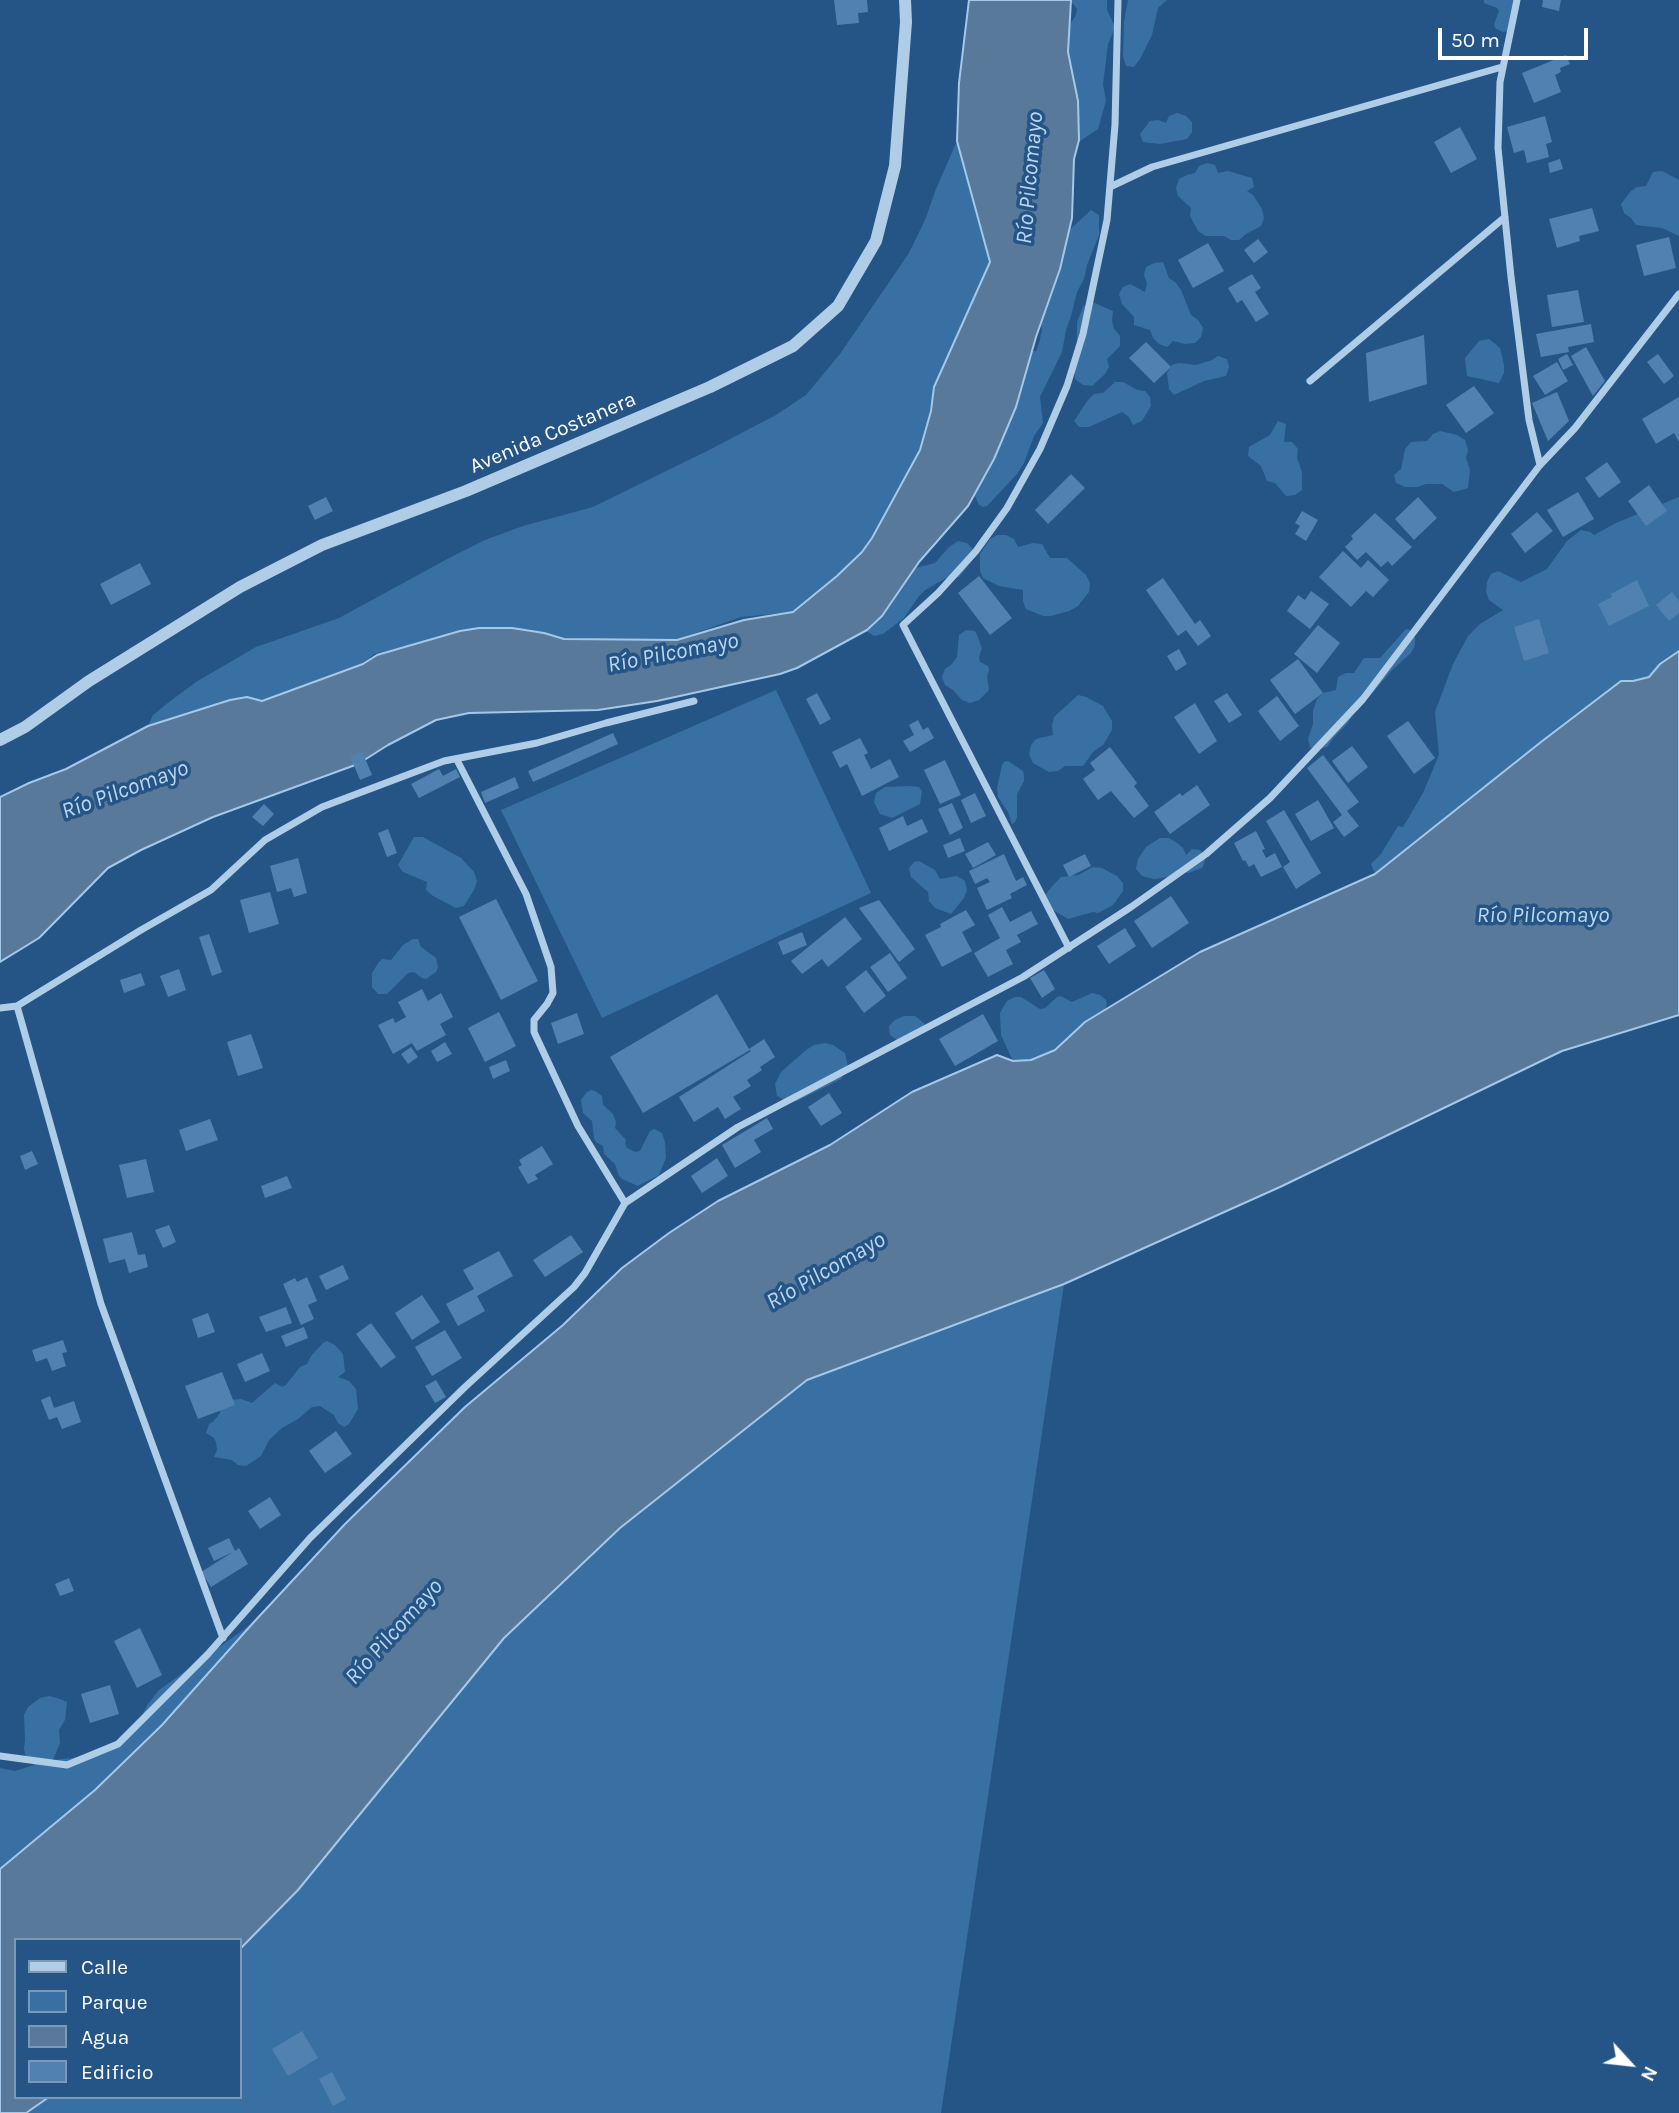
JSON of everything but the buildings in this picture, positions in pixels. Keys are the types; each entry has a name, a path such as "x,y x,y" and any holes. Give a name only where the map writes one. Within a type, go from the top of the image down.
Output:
{"street":[{"name":"Avenida Costanera","path":"0,740 26,727 89,681 240,587 322,545 505,475 710,387 793,346 838,306 876,241 895,166 906,22 905,0"},
{"path":"1069,948 903,625 938,593 976,551 1007,508 1040,449 1067,386 1083,334 1107,219 1115,125 1118,0"},
{"path":"1517,0 1500,82 1498,148 1529,420 1540,465"},
{"path":"1110,187 1152,167 1502,67"},
{"path":"1310,381 1505,217"},
{"path":"0,1756 67,1765 118,1744 223,1638 310,1538 465,1387 574,1287 585,1273 625,1203 738,1127 1023,977 1206,854 1270,798 1363,699 1540,465 1575,428 1679,294"},
{"path":"0,1008 17,1006 211,890 265,840 322,807 444,761 537,743 694,701"},
{"path":"457,760 526,894 551,967 553,993 534,1020 534,1032 578,1126 625,1203"},
{"path":"17,1006 101,1304 223,1638"}],"green space":[{"path":"1070,0 1107,0 1107,10 1115,27 1108,44 1103,84 1106,101 1098,129 1074,145 1063,36 1076,15 1077,9"},
{"path":"1128,0 1167,0 1158,8 1152,35 1134,67 1126,66 1123,56"},
{"path":"1484,0 1520,0 1512,31 1503,32 1495,28 1499,11 1484,3"},
{"path":"1177,113 1192,122 1192,132 1187,139 1160,144 1143,142 1140,134 1150,121 1166,123 1169,116"},
{"path":"957,141 990,262 934,387 931,411 920,450 872,538 862,552 837,576 793,612 741,617 676,640 564,639 512,628 479,628 374,654 363,664 262,701 247,697 230,700 148,726 153,715 196,682 256,647 339,618 485,540 523,526 593,507 776,415 806,395 840,354 909,253"},
{"path":"1207,163 1215,165 1218,173 1228,171 1252,178 1254,187 1247,191 1262,209 1264,218 1261,226 1239,240 1224,236 1206,236 1198,231 1190,216 1191,208 1178,196 1176,188 1179,179 1195,173 1199,166"},
{"path":"1662,171 1679,180 1679,236 1662,228 1636,225 1624,213 1621,204 1631,191 1646,186 1653,172"},
{"path":"1091,210 1099,215 1099,235 1077,292 1062,352 1040,397 1043,423 1034,436 1017,474 983,507 975,496 976,483 1027,351 1036,351 1039,343 1042,330 1037,304 1065,234"},
{"path":"1163,262 1169,278 1181,290 1191,315 1203,328 1201,337 1195,343 1173,341 1167,347 1159,344 1150,330 1134,325 1134,317 1122,304 1119,294 1123,287 1130,284 1145,292 1146,267"},
{"path":"1090,301 1113,311 1114,329 1120,336 1120,346 1107,359 1109,367 1092,386 1083,385 1075,379 1074,354 1077,347 1077,322 1083,307"},
{"path":"1489,339 1500,348 1504,365 1504,373 1499,383 1467,376 1465,358 1479,341"},
{"path":"1218,356 1227,359 1229,367 1226,376 1204,381 1174,395 1169,389 1167,373 1172,365 1196,365"},
{"path":"1115,382 1123,382 1137,390 1145,391 1150,397 1151,406 1142,421 1133,425 1129,417 1122,412 1089,427 1079,427 1074,421 1088,400 1094,394 1103,393"},
{"path":"1278,421 1286,424 1284,442 1292,442 1298,449 1302,490 1295,495 1286,496 1275,483 1267,481 1261,466 1248,456 1249,447 1270,435"},
{"path":"1440,431 1465,440 1470,470 1468,488 1454,492 1442,484 1405,487 1396,483 1394,475 1401,469 1405,449 1411,442 1427,441"},
{"path":"1679,497 1679,651 1660,664 1649,677 1621,681 1375,874 1371,864 1381,854 1398,826 1403,827 1423,793 1439,755 1435,712 1453,664 1468,636 1480,624 1503,610 1489,600 1486,592 1491,574 1498,571 1521,582 1547,569 1567,541 1581,530 1594,535"},
{"path":"997,535 1014,539 1018,547 1033,543 1042,544 1050,558 1067,558 1086,575 1090,583 1089,592 1078,606 1051,616 1043,616 1026,609 1023,590 999,586 983,578 980,571 980,554 990,539"},
{"path":"958,541 967,543 976,553 960,576 946,578 925,590 904,618 883,634 874,636 865,630 891,605 905,575 912,569 935,563"},
{"path":"1406,629 1415,637 1411,653 1354,712 1327,747 1314,750 1310,747 1308,739 1317,699 1323,693 1336,690 1338,677 1354,673 1364,658 1380,658"},
{"path":"966,630 975,631 982,648 980,662 988,666 989,670 989,690 979,700 970,703 962,700 945,685 942,677 945,669 957,657 959,635"},
{"path":"776,690 871,893 602,1018 501,810"},
{"path":"1078,695 1103,706 1112,721 1112,730 1103,745 1094,751 1083,766 1065,766 1058,771 1049,772 1033,763 1029,754 1031,745 1036,739 1053,735 1054,717"},
{"path":"1008,761 1023,771 1024,776 1017,794 1017,817 1012,824 998,797 997,788 1002,765"},
{"path":"885,787 919,787 922,791 920,804 892,818 880,814 874,802 876,793"},
{"path":"414,837 423,837 461,858 474,872 477,881 464,906 456,908 433,896 426,890 427,882 403,872 398,865"},
{"path":"1160,838 1169,838 1177,843 1186,855 1192,849 1200,850 1206,856 1202,868 1154,879 1142,876 1136,869 1138,859 1146,847"},
{"path":"919,861 935,870 940,879 957,876 965,881 967,890 964,898 951,914 935,908 929,901 928,892 911,877 909,868"},
{"path":"1093,867 1102,868 1117,876 1123,883 1123,891 1113,905 1098,913 1068,919 1053,910 1045,895 1055,883 1061,877 1078,875"},
{"path":"418,939 421,947 436,958 436,972 426,979 414,972 408,973 387,994 378,994 372,987 372,973 379,962 382,959 391,960 403,945"},
{"path":"1092,993 1106,1000 1103,1013 1085,1022 1059,1047 1031,1060 1013,1061 1001,1035 1000,1013 1007,1001 1021,997 1040,1009 1057,997 1061,996 1072,1002"},
{"path":"904,1016 915,1016 925,1024 917,1032 897,1040 890,1035 889,1026"},
{"path":"825,1043 845,1053 848,1067 841,1079 797,1101 789,1102 777,1096 775,1084 781,1072 806,1050"},
{"path":"591,1090 602,1096 603,1105 613,1114 615,1128 626,1140 627,1148 640,1151 650,1131 654,1129 662,1133 666,1158 659,1175 638,1186 619,1176 615,1164 604,1154 603,1146 594,1138 592,1121 583,1113 581,1100"},
{"path":"1064,1284 941,2113 26,2113 46,2099 242,2099 242,1947 298,1890 504,1638 620,1528 807,1380"},
{"path":"327,1341 343,1354 345,1372 338,1377 349,1381 356,1389 358,1409 349,1424 344,1427 334,1415 320,1406 312,1407 282,1428 269,1440 261,1456 246,1466 214,1457 216,1442 206,1433 209,1424 220,1413 221,1405 228,1400 241,1399 252,1403 275,1383 282,1387 286,1385"},
{"path":"253,1623 162,1725 95,1790 0,1869 0,1768 15,1771 34,1765 26,1757 24,1749 24,1715 28,1707 40,1698 49,1696 67,1702 65,1720 59,1730 60,1743 53,1760 101,1755 132,1734 159,1690"}],"water":[{"path":"969,0 1071,0 1068,52 1078,101 1079,140 1074,159 1072,218 1060,269 1036,337 1016,407 994,459 968,506 919,562 882,616 867,630 797,668 780,674 657,701 598,710 469,713 436,720 358,764 213,817 108,868 39,938 0,962 0,797 66,769 148,726 230,700 247,697 262,701 363,664 377,655 460,631 512,628 564,639 677,640 744,620 793,612 862,552 920,450 931,411 934,387 990,262 957,141 959,83"},
{"name":"Río Pilcomayo","path":"1679,651 1679,1015 1562,1051 1280,1187 1064,1284 807,1380 620,1528 504,1638 298,1890 242,1947 242,1938 14,1938 14,2099 46,2099 26,2113 0,2113 0,1869 95,1790 162,1725 345,1524 465,1407 563,1325 622,1268 718,1201 830,1145 912,1092 997,1055 1013,1061 1031,1060 1055,1050 1085,1022 1200,952 1375,874 1621,681 1649,677 1660,664"}]}
